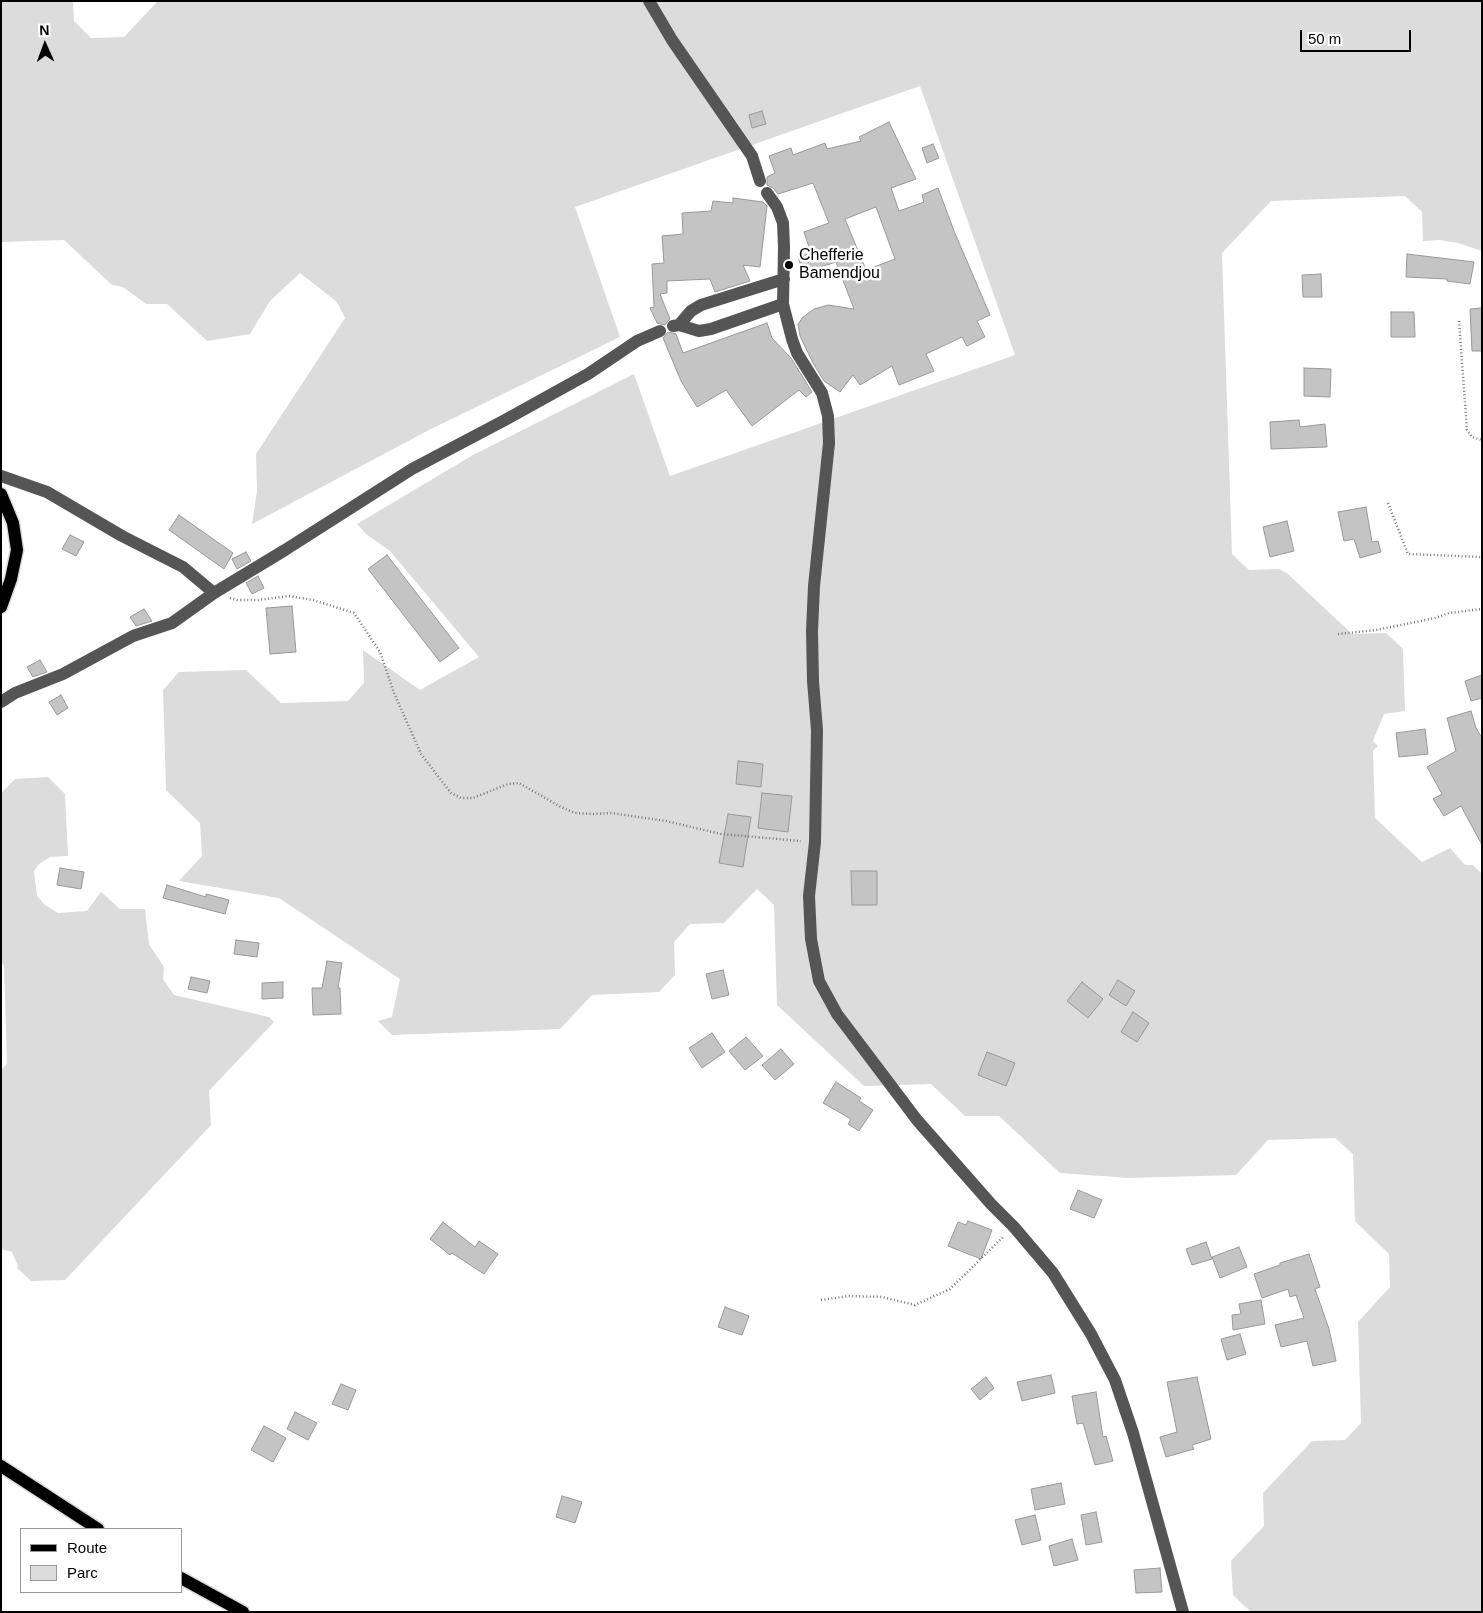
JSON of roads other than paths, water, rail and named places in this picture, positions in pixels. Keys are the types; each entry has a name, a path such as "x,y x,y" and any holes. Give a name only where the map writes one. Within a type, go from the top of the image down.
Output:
{"main road":[{"path":"1,494 12,523 18,550 11,579 1,607"},
{"path":"1,1466 96,1528"},
{"path":"182,1579 243,1612"}],"street":[{"path":"648,1 672,40 752,156 760,181"},
{"path":"767,194 777,207 783,223 783,304 797,353 822,393 828,416 829,443 814,586 812,631 813,681 817,730 815,842 808,896 811,938 820,981 837,1014 917,1120 991,1204 1014,1227 1053,1274 1091,1334 1115,1380 1132,1432 1183,1612"},
{"path":"783,304 711,329 699,331 676,326 691,311 701,305 784,280"},
{"path":"1,702 15,693 63,674 133,636 172,623 214,593 412,469 579,379 638,342 660,331"},
{"path":"1,476 47,492 122,536 183,567 214,593"}],"place":[{"name":"Chefferie Bamendjou","path":"789,265"}]}
